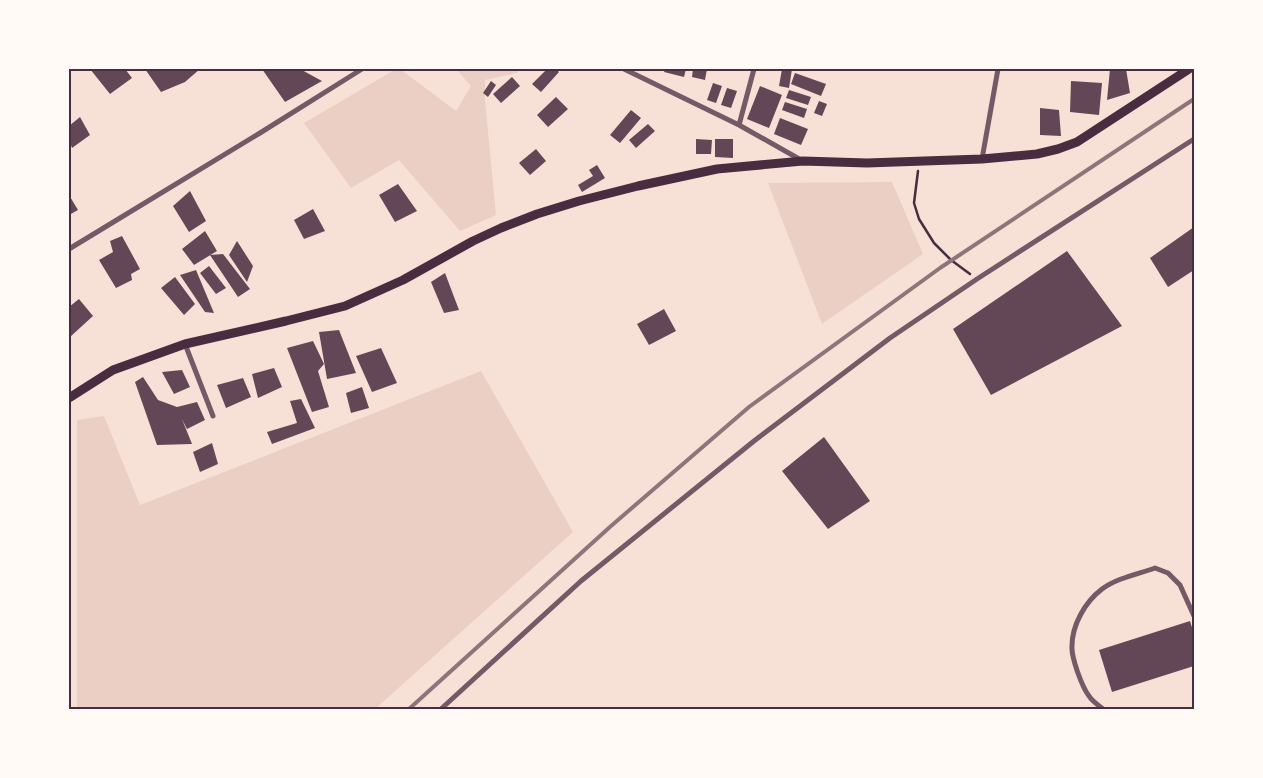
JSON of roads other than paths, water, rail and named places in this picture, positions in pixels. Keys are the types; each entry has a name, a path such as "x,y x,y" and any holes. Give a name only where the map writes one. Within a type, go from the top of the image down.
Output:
{"main road":[{"path":"70,394 113,370 185,344 345,306 403,280 472,240 537,214 579,201 717,169 803,161 919,162 1037,154 1077,142 1189,69"}],"street":[{"path":"69,249 362,69"},
{"path":"624,69 739,125 803,161"},
{"path":"739,125 754,69"},
{"path":"982,159 998,69"},
{"path":"441,709 582,582 754,441 890,338 977,279 1194,139"},
{"path":"185,344 213,416"},
{"path":"1103,709 1089,697 1080,678 1072,652 1078,620 1096,594 1115,582 1155,568 1168,573 1180,585 1194,616"}],"railway":[{"path":"409,709 611,526 749,407 940,268 1194,99"}]}
